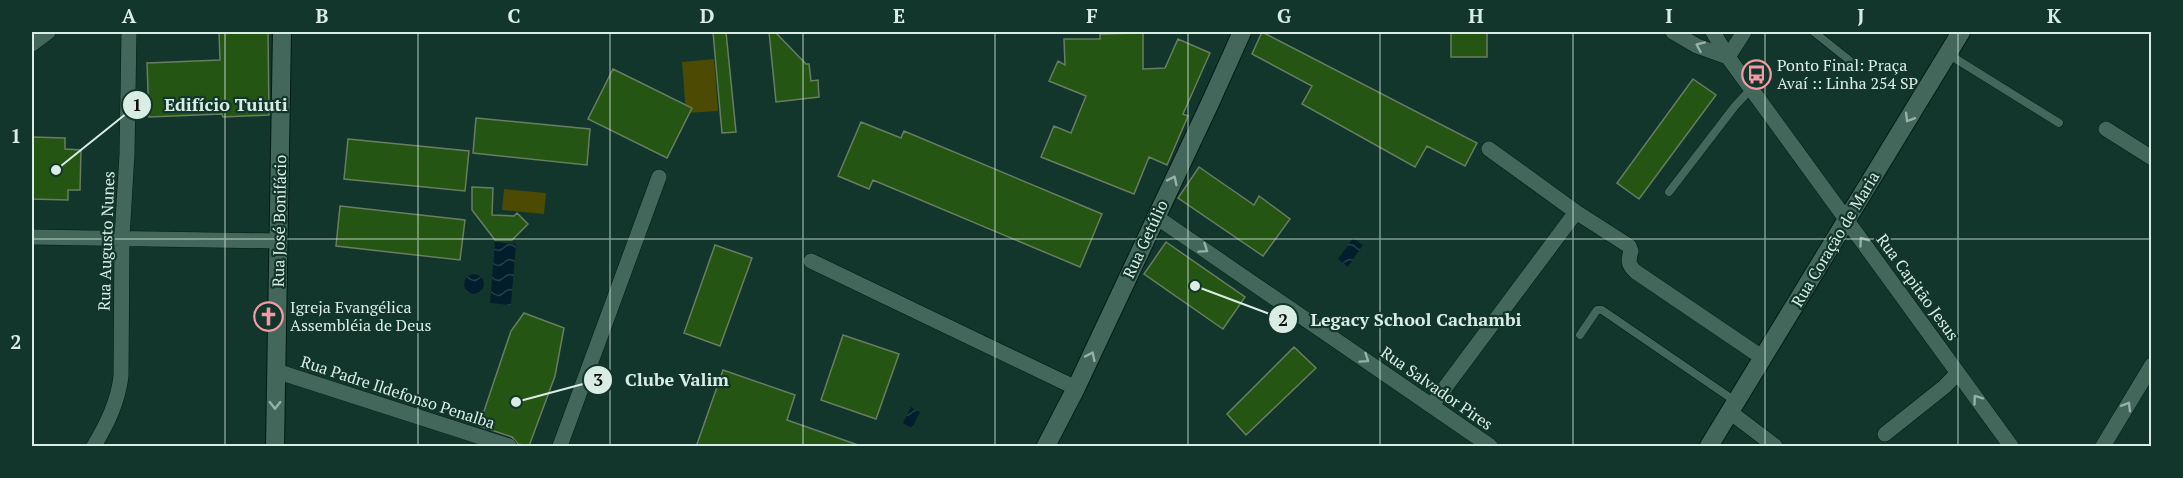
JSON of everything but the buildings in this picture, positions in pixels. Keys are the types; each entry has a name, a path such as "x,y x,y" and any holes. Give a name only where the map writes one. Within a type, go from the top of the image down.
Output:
{"street":[{"path":"32,44 48,32"},
{"name":"Rua Augusto Nunes","path":"94,447 115,407 119,392 129,32"},
{"name":"Rua José Bonifácio","path":"275,447 282,32"},
{"name":"Rua Getúlio","path":"1046,447 1076,388 1242,32"},
{"path":"1673,32 1697,45 1728,57 1744,32"},
{"name":"Rua Capitão Jesus","path":"1713,32 1728,57 2011,447"},
{"name":"Rua Coração de Maria","path":"1709,447 1961,32"},
{"path":"2106,129 2151,158"},
{"path":"1489,149 1576,212 1629,246 1631,251 1628,259 1629,266 1636,272 1763,358"},
{"path":"560,447 659,177"},
{"path":"1432,405 1576,212"},
{"name":"Rua Salvador Pires","path":"1155,216 1490,447"},
{"path":"32,237 279,240"},
{"path":"811,261 1076,388"},
{"path":"2103,447 2151,365"},
{"name":"Rua Padre Ildefonso Penalba","path":"276,371 509,447"},
{"path":"1885,434 1958,373"},
{"path":"1733,407 1775,447"}],"lane":[{"path":"1814,32 1854,64"},
{"path":"1947,54 2059,123"},
{"path":"1669,192 1735,106 1751,89"},
{"path":"1580,335 1597,310 1602,310 1733,407"}],"shaded area":[{"path":"714,59 718,111 686,113 682,62"},
{"path":"504,189 546,193 544,214 502,210"}],"water":[{"path":"1353,238 1363,245 1348,267 1338,259"},
{"path":"495,242 516,244 511,305 490,303"},
{"path":"470,274 478,274 484,280 484,288 478,294 470,294 464,288 464,280"},
{"path":"911,407 920,412 912,428 903,423"}],"place":[{"name":"Ponto Final: Praça Avaí :: Linha 254 SP","path":"1756,74"},
{"name":"Edifício Tuiuti","path":"56,170"},
{"name":"Legacy School Cachambi","path":"1195,286"},
{"name":"Igreja Evangélica Assembléia de Deus","path":"269,316"},
{"name":"Clube Valim","path":"516,402"}]}
